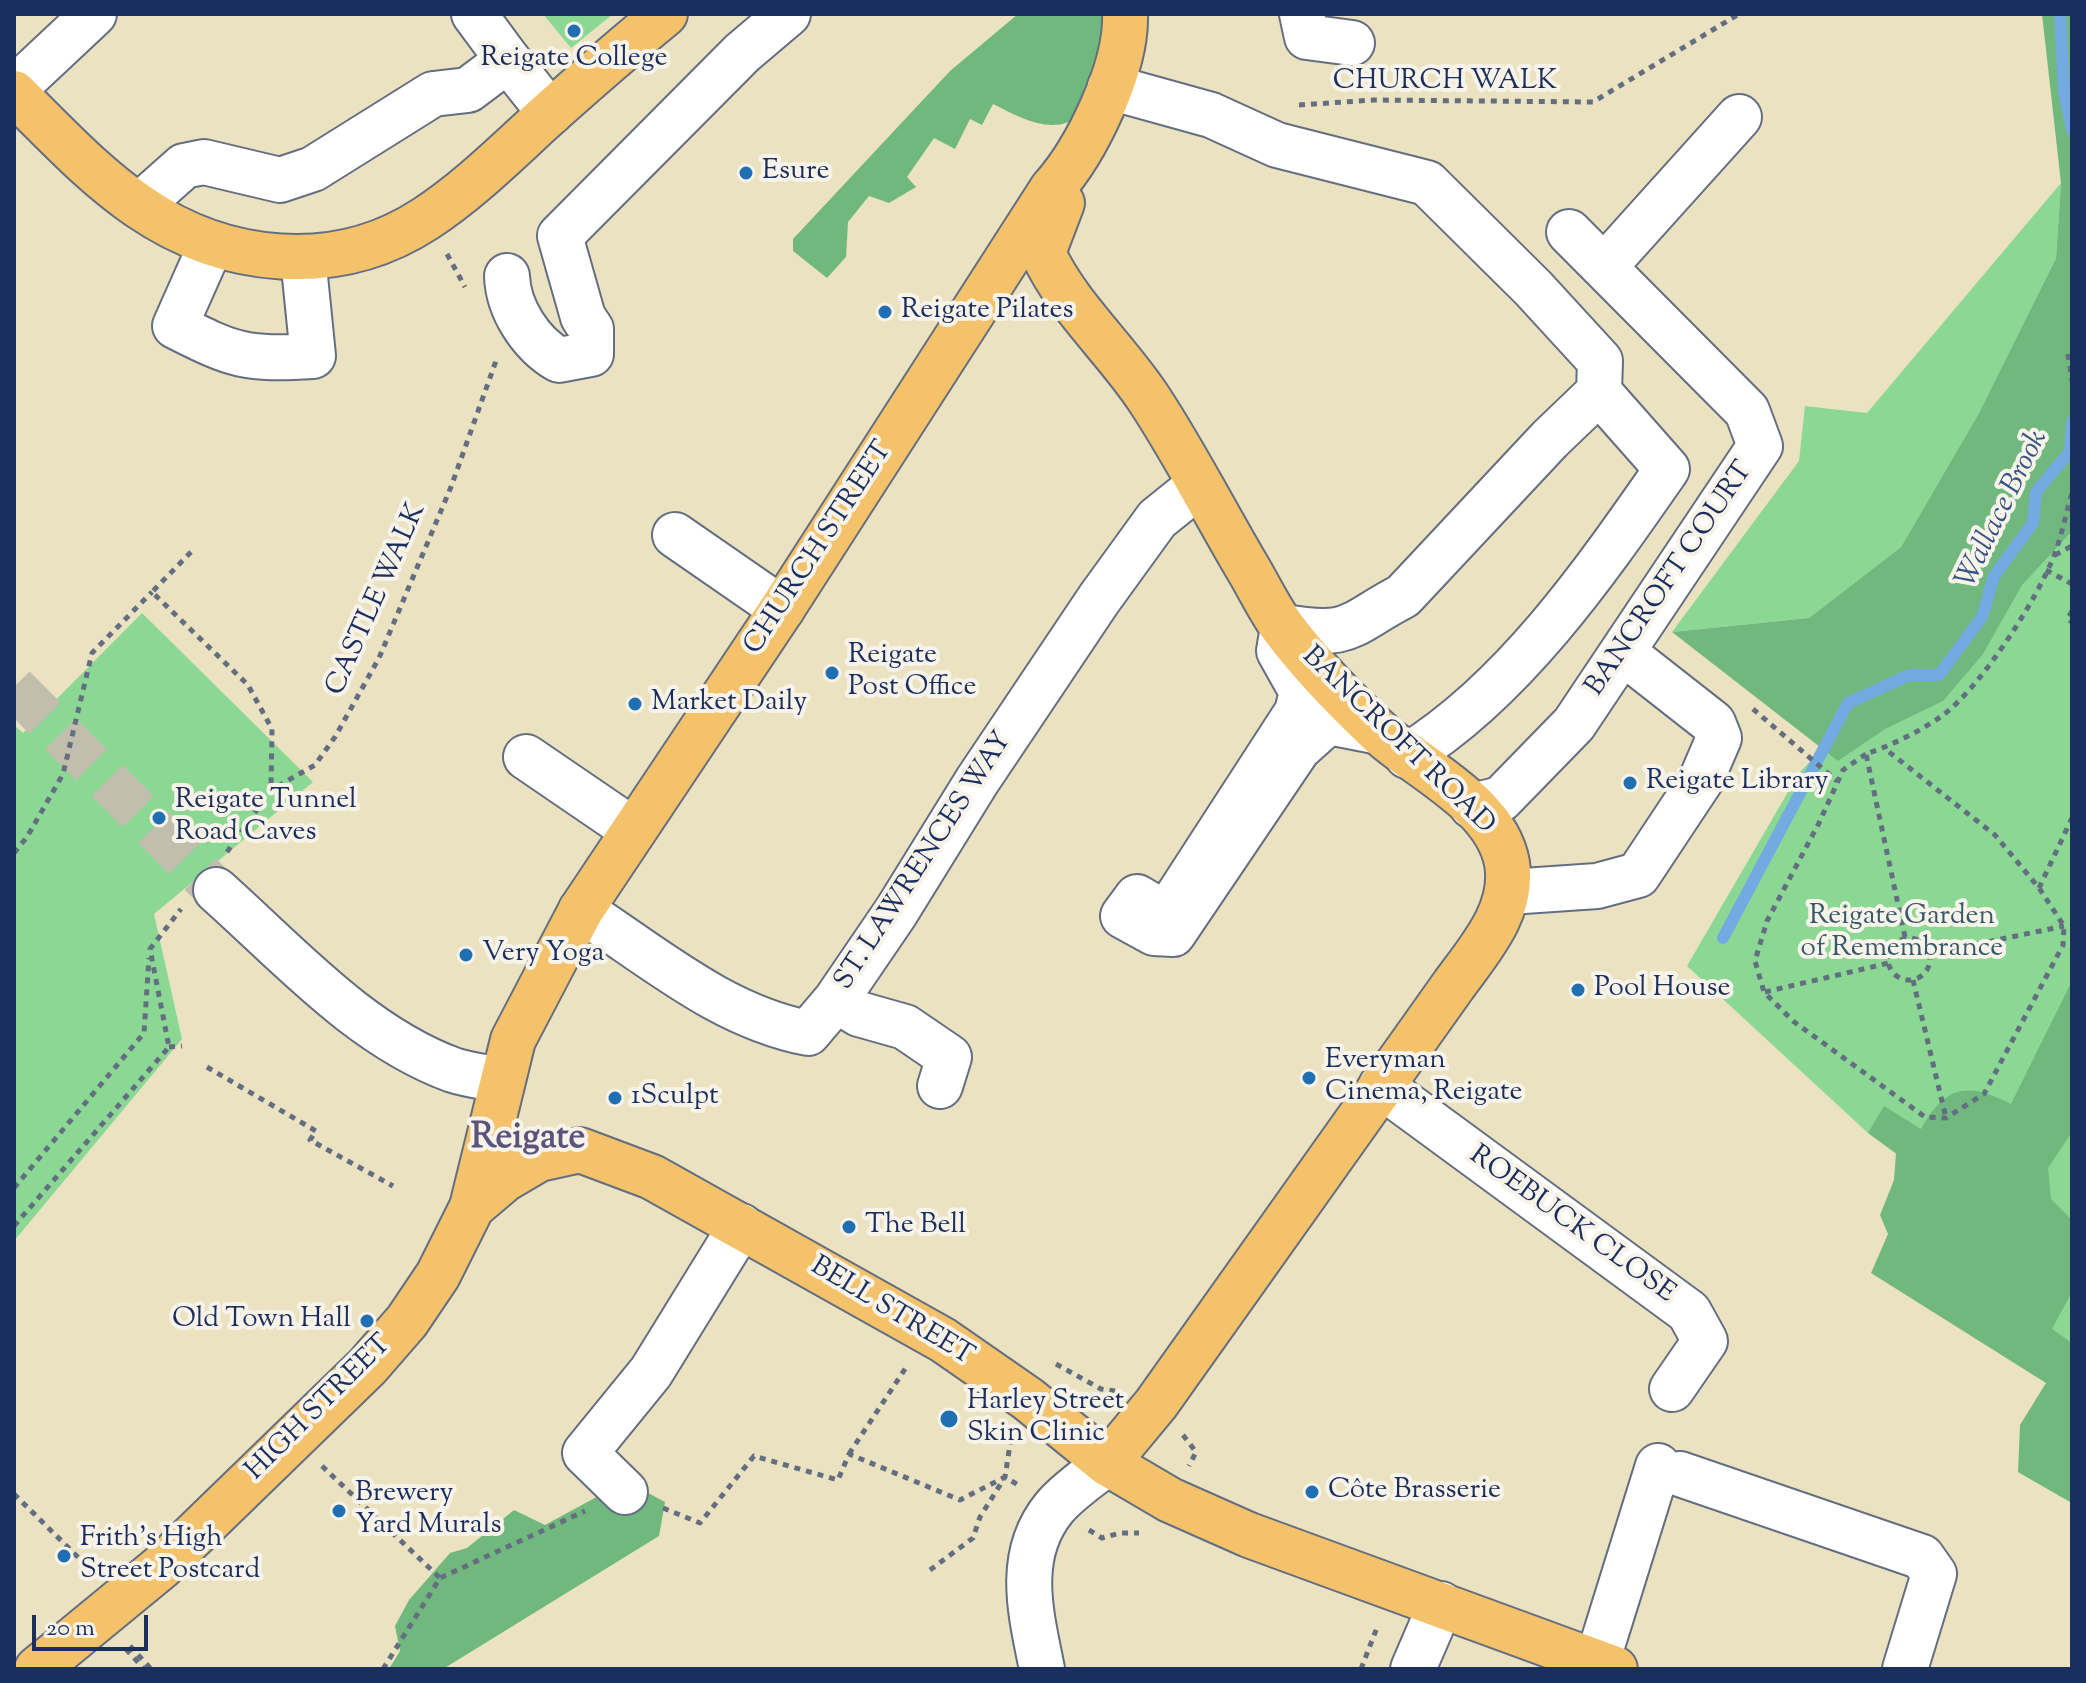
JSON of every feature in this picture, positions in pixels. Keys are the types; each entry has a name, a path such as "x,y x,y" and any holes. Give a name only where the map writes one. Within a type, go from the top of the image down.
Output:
{"main road":[{"path":"14,91 96,172 139,206 211,245 303,257 352,250 386,240 424,219 477,180 665,14"},
{"path":"623,49 687,14"},
{"name":"CHURCH STREET","path":"501,1080 524,1013 581,910 782,609 1052,189 1074,164 1110,87 1125,14"},
{"name":"BANCROFT ROAD","path":"1074,164 1043,253 1053,277 1110,344 1150,401 1283,627 1329,682 1393,744 1472,806 1496,834 1507,862 1509,892"},
{"path":"1107,1463 1156,1404 1496,924 1509,892"},
{"name":"HIGH STREET","path":"37,1669 141,1584 367,1367 407,1321 438,1275 472,1207 490,1142 501,1080"},
{"name":"BELL STREET","path":"472,1207 505,1179 539,1159 580,1150 652,1177 928,1331 1028,1399 1107,1463 1170,1500 1249,1535 1606,1665"},
{"path":"1156,1404 1148,1461 1170,1500"}],"street":[{"path":"474,14 550,113"},
{"path":"489,286 508,294 542,350 559,360 591,354 591,329 583,317 560,236 742,53 788,14"},
{"path":"1302,14 1307,37 1352,43"},
{"path":"14,91 87,16"},
{"path":"139,206 184,166 204,162 280,180 313,169 433,94 468,90 508,60"},
{"path":"1110,87 1211,115 1277,145 1427,183 1533,288 1600,361 1599,392 1667,469 1594,574 1502,677 1435,738 1393,744 1328,722 1316,729 1298,749 1173,934 1154,933 1123,916 1137,897 1153,907 1163,909 1172,905 1297,712 1302,692 1279,651 1283,627 1327,634 1358,626 1372,612 1403,596 1550,439 1599,392"},
{"path":"1604,267 1739,117"},
{"name":"BANCROFT COURT","path":"1472,806 1501,799 1574,724 1625,654 1760,446 1747,411 1569,232"},
{"path":"211,245 175,326 223,351 258,359 313,356 303,257"},
{"name":"ST. LAWRENCES WAY","path":"581,910 734,1010 769,1025 808,1033 836,1000 1099,599 1157,519 1198,486"},
{"path":"675,535 782,609"},
{"path":"1509,892 1597,886 1638,875 1701,780 1719,738 1713,723 1625,654"},
{"path":"526,757 633,830"},
{"path":"208,884 355,1015 421,1055 454,1070 501,1080"},
{"path":"836,1000 859,1014 905,1027 949,1057 940,1086"},
{"name":"ROEBUCK CLOSE","path":"1381,1086 1689,1312 1705,1341 1672,1389"},
{"path":"625,1492 585,1453 651,1372 741,1226"},
{"path":"1042,1669 1026,1579 1037,1536 1055,1507 1107,1463"},
{"path":"1606,1665 1669,1470 1922,1557 1934,1574 1905,1669"},
{"path":"1413,1669 1441,1604"}],"path":[{"path":"1722,14 1726,21"},
{"name":"CHURCH WALK","path":"1294,106 1374,100 1593,102 1739,14"},
{"path":"424,219 489,286"},
{"path":"2068,354 2072,381"},
{"name":"CASTLE WALK","path":"150,949 208,884 271,790 315,765 335,737 379,658 451,487 498,355"},
{"path":"1884,748 1995,835 2039,888 2064,926 2063,945 1984,1094 1946,1118 1925,1117 1793,1021 1764,992 1755,961 1767,921 1843,770 1866,754 1884,748 1944,714 2006,641 2054,555 2072,493"},
{"path":"2054,555 2072,546"},
{"path":"14,853 27,837 63,774 92,653 191,552"},
{"path":"2046,570 2072,584"},
{"path":"152,592 248,685 272,729 271,790"},
{"path":"2072,611 2067,619 2072,622"},
{"path":"1866,754 1905,937"},
{"path":"1811,760 1838,781"},
{"path":"2039,888 2072,818"},
{"path":"1930,954 2064,926"},
{"path":"1905,937 1916,938 1930,954 1930,965 1913,980 1903,979 1889,963 1889,950 1905,937"},
{"path":"150,949 169,1047"},
{"path":"14,1188 144,1033 150,949"},
{"path":"1764,992 1889,963"},
{"path":"1913,980 1946,1118"},
{"path":"14,1226 169,1047 182,1046"},
{"path":"207,1067 316,1131 310,1140 393,1186"},
{"path":"383,1669 440,1578 625,1492 700,1523 754,1456 838,1480 849,1454 928,1331"},
{"path":"294,1438 440,1578"},
{"path":"849,1454 960,1500 1005,1477 1055,1507"},
{"path":"14,1494 99,1578 119,1561 141,1584"},
{"path":"144,1669 127,1646 151,1669"}],"green space":[{"name":"Reigate College","path":"543,14 613,14 571,48"},
{"path":"1018,14 1106,14 1094,66 1071,121 1041,124 993,104 982,125 970,119 955,149 934,138 907,177 916,187 889,203 869,196 848,222 846,257 827,278 793,251 793,239 950,71"},
{"path":"2042,14 2072,14 2072,531 2022,585 1983,654 1943,701 1885,729 1838,761 1672,632 1809,618 1901,547 1979,413 2056,258 2061,183"},
{"path":"2061,183 2056,258 1979,413 1901,547 1809,618 1672,632 1799,461 1805,406 1867,413"},
{"name":"Reigate Garden of Remembrance","path":"2072,389 2072,1503 2018,1472 2056,1388 1920,1172 1868,1133 1687,966 1799,773 1826,745"},
{"path":"142,613 313,782 154,914 182,1039 14,1241 14,725 23,733"},
{"path":"2072,981 2072,1132 2048,1168 2051,1199 2072,1220 2072,1292 2052,1329 2072,1343 2072,1503 2018,1472 2020,1425 2046,1383 1871,1273 1888,1234 1880,1215 1894,1180 1896,1153 1868,1133 1884,1106 1921,1129 1939,1104 1958,1092 1982,1092 2011,1104"},
{"path":"626,1481 665,1502 659,1536 443,1669 389,1669 400,1651 395,1626 409,1600 450,1553 467,1548 514,1510 545,1525"}],"waterway":[{"name":"Wallace Brook","path":"2060,14 2064,91 2072,130"},
{"name":"Wallace Brook","path":"1723,938 1848,703 1909,675 1939,675 1982,617 1994,576 2033,523 2036,492 2070,451 2072,422"}],"tunnel":[{"path":"14,687 216,890"}],"place":[{"name":"Reigate College","path":"574,31"},
{"name":"Esure","path":"746,173"},
{"name":"Reigate Pilates","path":"885,312"},
{"name":"Reigate Post Office","path":"832,673"},
{"name":"Market Daily","path":"635,704"},
{"name":"Reigate Library","path":"1630,783"},
{"name":"Reigate Tunnel Road Caves","path":"159,818"},
{"name":"Very Yoga","path":"466,955"},
{"name":"Pool House","path":"1578,990"},
{"name":"Everyman Cinema, Reigate","path":"1309,1078"},
{"name":"1Sculpt","path":"615,1098"},
{"name":"The Bell","path":"849,1227"},
{"name":"Old Town Hall","path":"367,1321"},
{"name":"Harley Street Skin Clinic","path":"949,1419"},
{"name":"Côte Brasserie","path":"1312,1492"},
{"name":"Brewery Yard Murals","path":"339,1511"},
{"name":"Frith's High Street Postcard","path":"64,1556"}],"district":[{"name":"Reigate","path":"528,1141"}]}
